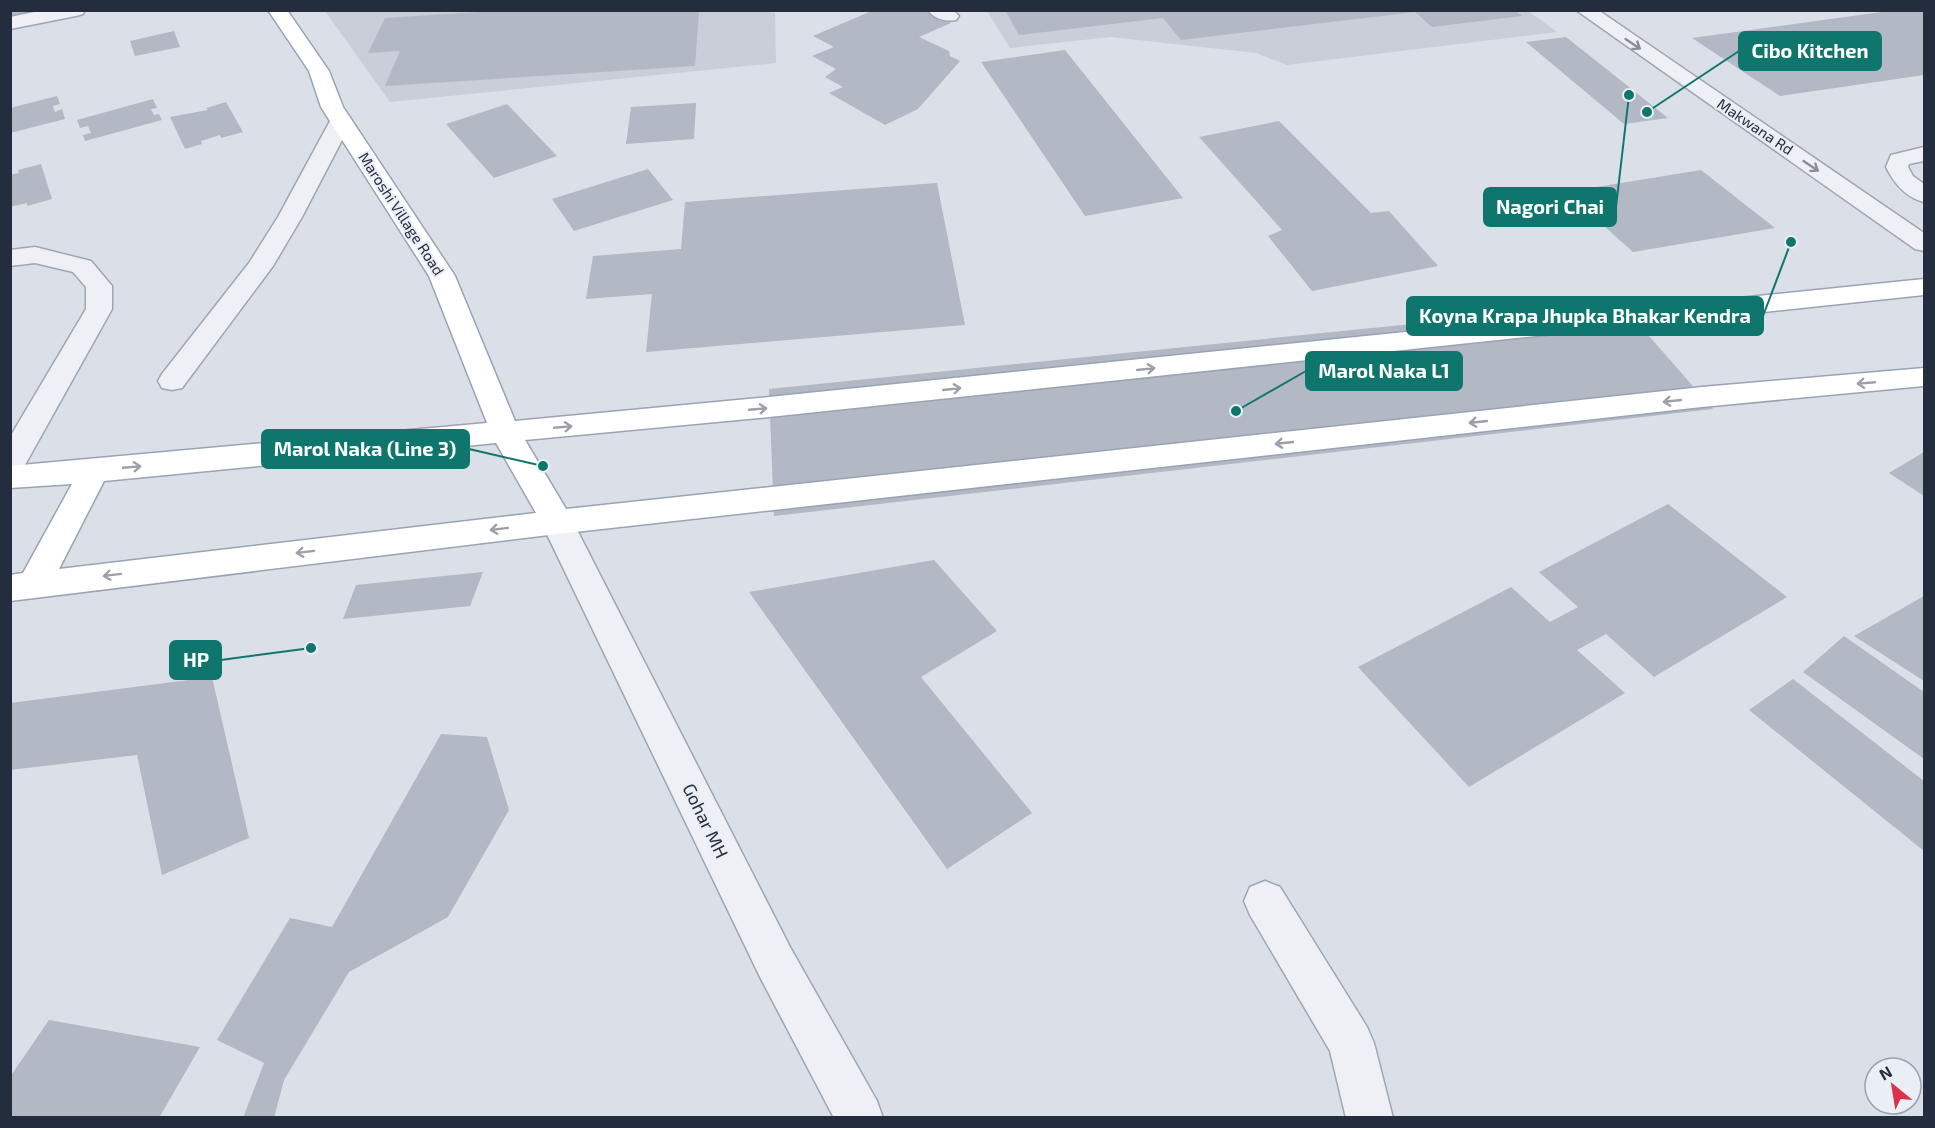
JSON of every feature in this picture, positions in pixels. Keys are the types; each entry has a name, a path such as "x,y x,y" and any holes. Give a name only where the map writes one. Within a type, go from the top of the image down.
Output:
{"main road":[{"name":"Maroshi Village Road","path":"277,10 319,71 332,107 442,276 505,432 557,522"},
{"path":"10,477 828,401 1924,287"},
{"path":"22,586 557,522 1702,397 1924,377"},
{"path":"22,586 94,471"}],"street":[{"path":"10,23 76,10"},
{"name":"Makwana Rd","path":"1585,10 1924,244"},
{"path":"172,381 260,266 290,217 341,121"},
{"path":"1924,154 1899,160 1897,167 1904,180 1924,195"},
{"path":"10,258 35,255 82,266 99,286 99,309 10,464"},
{"name":"Gohar MH","path":"557,522 775,962 860,1118"},
{"path":"1265,901 1351,1043 1370,1118"}],"shaded area":[{"path":"1527,10 1557,32 1287,65 1256,53 1111,37 1010,48 987,11"},
{"path":"325,11 762,11 775,13 776,63 390,102"}],"building":[{"path":"10,10 48,10 10,17"},
{"path":"510,10 699,10 695,66 385,86 400,51 368,53 385,18"},
{"path":"874,10 924,10 951,23 919,37 949,51 950,56 960,61 918,109 885,125 829,93 843,87 825,77 836,69 812,56 834,47 813,36"},
{"path":"1005,10 1515,10 1522,16 1432,27 1415,12 1181,40 1163,18 1019,35"},
{"path":"1896,10 1924,10 1924,75 1780,96 1692,38"},
{"path":"174,31 180,47 135,56 130,41"},
{"path":"1566,37 1668,118 1624,124 1526,42"},
{"path":"1065,50 1183,198 1085,216 981,62"},
{"path":"57,96 60,104 53,106 55,112 62,109 65,119 10,133 10,108"},
{"path":"153,99 157,108 151,109 154,115 159,114 162,120 85,141 83,135 91,133 88,126 80,128 77,120"},
{"path":"226,102 243,132 221,138 220,135 185,149 170,117 208,110 206,108"},
{"path":"696,103 694,139 626,144 631,107"},
{"path":"507,104 557,156 494,178 446,124"},
{"path":"1279,121 1371,213 1389,211 1438,266 1312,291 1268,236 1282,230 1199,137"},
{"path":"41,164 52,199 27,206 27,203 10,207 10,175 19,173 18,170"},
{"path":"648,169 673,200 574,231 552,199"},
{"path":"1701,170 1775,228 1633,252 1566,192"},
{"path":"937,183 965,325 646,352 652,294 586,299 593,256 681,249 685,202"},
{"path":"1620,303 1713,409 774,516 769,389"},
{"path":"1924,452 1924,496 1889,473"},
{"path":"1668,504 1787,597 1654,677 1606,634 1577,650 1625,693 1469,787 1358,667 1511,587 1550,622 1578,607 1539,572"},
{"path":"934,560 997,631 921,677 1032,813 947,869 749,592"},
{"path":"483,572 470,606 343,619 356,585"},
{"path":"1924,596 1924,681 1854,636"},
{"path":"1844,636 1924,692 1924,759 1803,672"},
{"path":"212,677 249,838 162,875 137,755 10,770 10,703"},
{"path":"1793,679 1924,781 1924,851 1749,710"},
{"path":"441,734 487,737 509,810 448,917 349,972 284,1080 274,1118 243,1118 264,1063 217,1040 290,918 332,927"},
{"path":"49,1020 200,1047 159,1118 10,1116 10,1077"}],"place":[{"name":"Nagori Chai","path":"1629,95"},
{"name":"Cibo Kitchen","path":"1647,112"},
{"name":"Koyna Krapa Jhupka Bhakar Kendra","path":"1791,242"},
{"name":"Marol Naka L1","path":"1236,411"},
{"name":"Marol Naka (Line 3)","path":"543,466"},
{"name":"HP","path":"311,648"}]}
